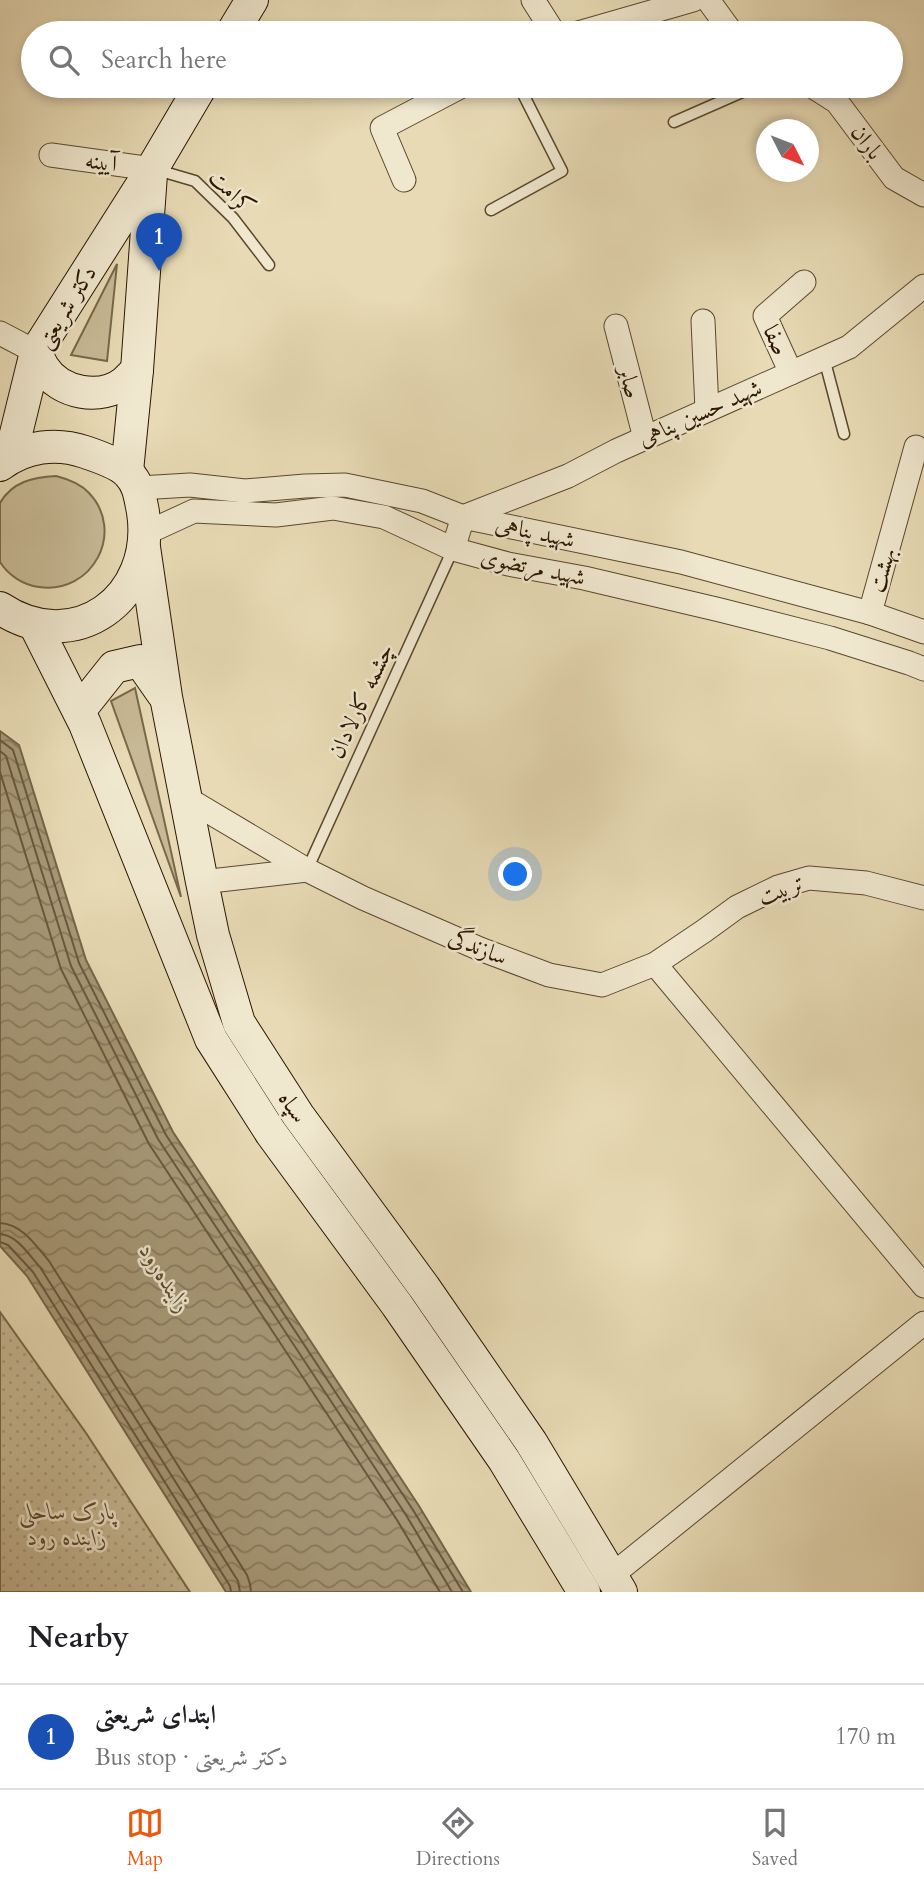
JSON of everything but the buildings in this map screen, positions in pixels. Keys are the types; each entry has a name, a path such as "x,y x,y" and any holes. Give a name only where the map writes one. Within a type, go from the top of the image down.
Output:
{"main road":[{"name":"دکتر شریعتی","path":"5,461 36,352 194,98"},
{"name":"دکتر شریعتی","path":"144,541 144,522 133,479 137,370 152,169"},
{"path":"36,352 44,368 56,381 72,390 90,393 108,391 124,383 137,370"},
{"path":"5,461 40,447 69,446 97,456 133,479"},
{"path":"12,617 60,627 84,622 106,610 125,593 138,571 144,541"},
{"name":"سپاه","path":"144,541 166,698 202,881 213,935 239,1023 298,1115 424,1287 531,1442 616,1584"},
{"name":"سپاه","path":"12,617 79,711 211,1039 271,1133 397,1305 504,1460 584,1592"},
{"path":"79,711 114,667 140,661 166,698"}],"street":[{"path":"533,0 546,21"},
{"path":"620,21 693,0"},
{"path":"708,0 723,21"},
{"path":"404,180 382,128 439,98"},
{"name":"باران","path":"830,98 837,102 894,178 924,195"},
{"name":"آیینه","path":"51,155 152,169"},
{"name":"صفا","path":"791,373 765,316 804,282"},
{"name":"شهید حسین پناهی","path":"463,517 568,476 616,451 849,347 924,286"},
{"path":"703,321 707,410"},
{"name":"صابر","path":"616,327 645,438"},
{"path":"0,333 36,352"},
{"name":"بهشت","path":"870,613 916,447"},
{"name":"شهید پناهی","path":"133,479 245,491 345,485 422,501 463,517 681,562 870,613 924,632"},
{"path":"187,514 182,508 181,499 190,485"},
{"name":"شهيد مرتضوی","path":"144,541 194,511 276,515 333,508 384,517 453,549 508,564 584,578 830,638 924,669"},
{"path":"453,549 463,517"},
{"name":"سازندگی","path":"186,798 307,870 363,898 480,949 549,975 602,985 655,964"},
{"path":"202,881 307,870"},
{"name":"تربیت","path":"655,964 737,907 778,887 809,878 866,883 924,898"},
{"path":"655,964 924,1286"},
{"path":"616,1584 924,1323"}],"lane":[{"path":"491,210 562,172 525,98"},
{"path":"674,122 729,98"},
{"name":"کرامت","path":"152,169 195,181 233,218 270,265"},
{"path":"824,358 844,433"},
{"name":"چشمه کارلادان","path":"307,870 453,549"}],"green space":[{"path":"117,264 107,361 71,355"},
{"path":"56,476 74,482 89,493 100,509 104,525 103,542 98,558 88,571 74,581 58,587 39,587 16,579 0,562 0,503 17,485"},
{"path":"135,688 181,897 111,701"},
{"name":"پارک ساحلی زاینده رود","path":"0,1312 86,1433 190,1592 0,1592"}],"water":[{"name":"زاینده‌رود","path":"0,731 19,745 86,960 173,1132 419,1506 471,1592 226,1592 27,1276 0,1246"}],"place":[{"name":"ابتدای شریعتی","path":"159,271"}]}
